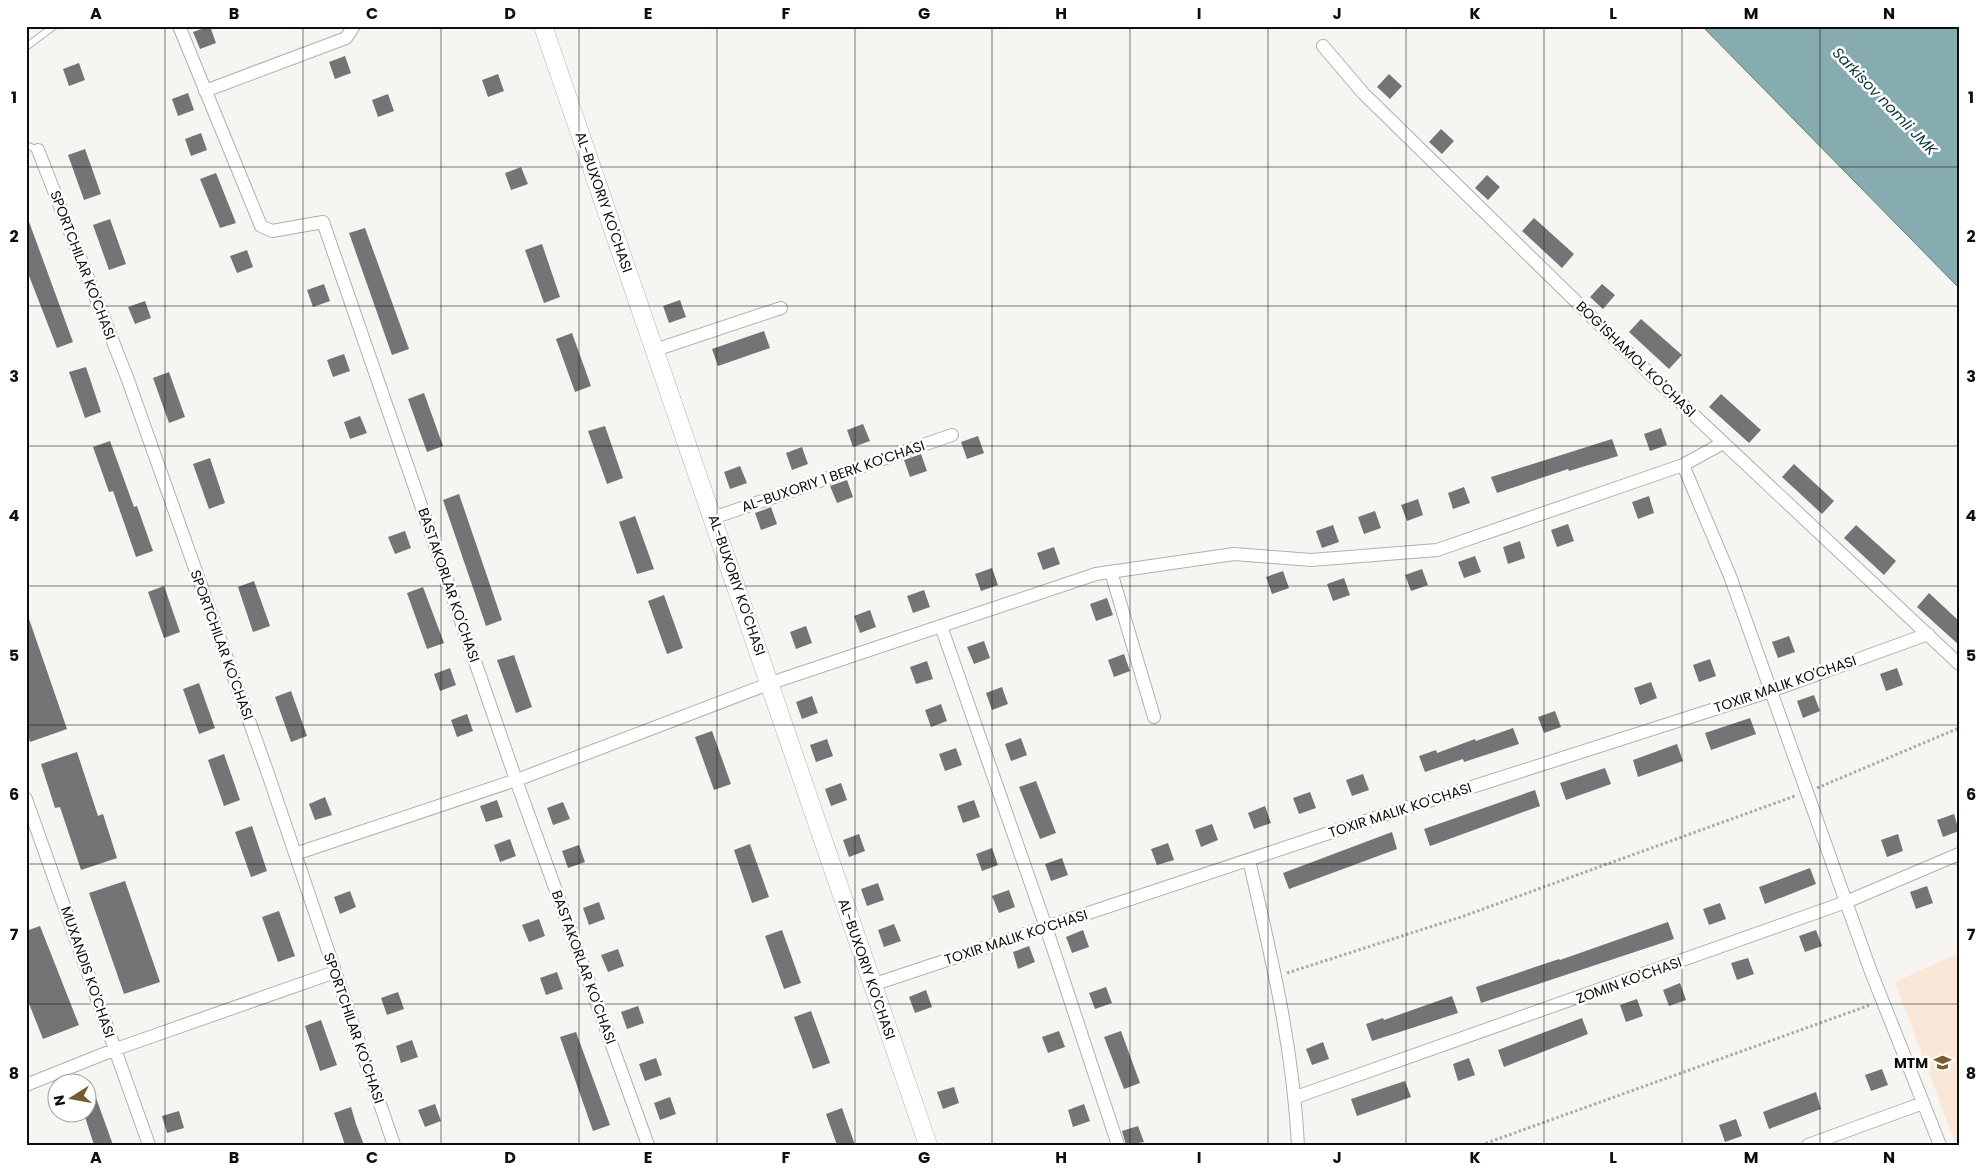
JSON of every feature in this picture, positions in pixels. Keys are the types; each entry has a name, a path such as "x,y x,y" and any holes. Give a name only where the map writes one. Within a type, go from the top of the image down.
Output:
{"street":[{"name":"BASTAKORLAR KO'CHASI","path":"178,26 260,226 272,231 323,222 516,780 648,1145"},
{"path":"205,91 346,38 354,26"},
{"name":"AL-BUXORIY KO'CHASI","path":"543,26 771,683 872,985 928,1145"},
{"name":"BOG'ISHAMOL KO'CHASI","path":"1323,46 1363,93 1723,443 1959,664"},
{"name":"SPORTCHILAR KO'CHASI","path":"38,150 128,380 295,854 394,1145"},
{"path":"655,350 781,308"},
{"name":"AL-BUXORIY 1 BERK KO'CHASI","path":"713,518 952,435"},
{"path":"295,854 516,780 771,683 1096,574 1234,554 1311,560 1437,550 1683,465 1723,443"},
{"path":"1683,465 1730,576 1882,1001 1940,1145"},
{"path":"1111,572 1154,717"},
{"path":"941,626 1046,927 1118,1145"},
{"name":"TOXIR MALIK KO'CHASI","path":"872,985 1249,860 1771,691 1928,634"},
{"name":"MUXANDIS KO'CHASI","path":"26,799 149,1145"},
{"name":"ZOMIN KO'CHASI","path":"1296,1098 1846,902 1959,854"},
{"path":"1249,860 1276,976 1296,1098 1298,1145"},
{"path":"26,1085 116,1049 335,972"},
{"path":"1808,1145 1923,1103"}],"lane":[{"path":"26,47 54,26"},
{"path":"26,144 38,150"}],"path":[{"path":"1276,976 1461,917 1807,792 1959,728"},
{"path":"1481,1145 1882,1001"}],"shaded area":[{"name":"MTM","path":"1959,953 1959,1145 1956,1145 1895,982"}],"water":[{"name":"Sarkisov nomli JMK","path":"1702,26 1959,26 1959,288"}],"building":[{"path":"210,26 216,43 200,49 193,32"},
{"path":"345,56 351,73 335,79 329,62"},
{"path":"79,63 85,80 69,86 63,69"},
{"path":"498,74 504,91 488,97 482,80"},
{"path":"1389,74 1402,86 1390,99 1377,87"},
{"path":"188,93 194,110 178,116 172,99"},
{"path":"388,94 394,111 378,117 372,100"},
{"path":"1441,129 1454,141 1442,154 1429,142"},
{"path":"201,133 207,150 191,156 185,139"},
{"path":"85,149 101,194 84,200 68,155"},
{"path":"521,167 528,184 511,190 505,173"},
{"path":"216,173 236,223 220,228 200,179"},
{"path":"1487,175 1500,187 1488,200 1475,188"},
{"path":"1534,218 1574,254 1562,268 1522,231"},
{"path":"26,219 28,219 73,342 57,348 26,268"},
{"path":"110,219 126,264 109,270 93,225"},
{"path":"365,228 409,349 392,355 349,233"},
{"path":"542,244 560,297 544,303 525,250"},
{"path":"247,250 253,267 237,273 230,256"},
{"path":"324,284 330,301 313,307 307,290"},
{"path":"1602,284 1615,295 1603,309 1590,297"},
{"path":"680,300 686,317 669,323 663,306"},
{"path":"145,301 151,318 135,324 128,307"},
{"path":"1641,319 1682,355 1669,369 1629,332"},
{"path":"764,331 770,348 718,366 712,349"},
{"path":"572,333 591,386 575,392 556,339"},
{"path":"344,354 350,371 333,377 327,360"},
{"path":"86,367 101,412 85,418 69,372"},
{"path":"169,372 185,417 169,423 153,378"},
{"path":"424,393 443,446 427,452 408,399"},
{"path":"1721,394 1761,430 1749,443 1709,407"},
{"path":"360,416 367,433 350,439 344,422"},
{"path":"863,424 870,441 853,447 847,430"},
{"path":"605,426 623,478 607,484 588,431"},
{"path":"1661,428 1667,445 1650,451 1644,434"},
{"path":"978,436 984,453 967,459 961,442"},
{"path":"1612,439 1618,456 1569,471 1568,469 1497,493 1491,477"},
{"path":"110,441 134,507 137,506 153,551 136,557 113,491 109,492 93,447"},
{"path":"802,447 808,464 792,470 786,453"},
{"path":"921,454 927,471 910,477 904,460"},
{"path":"210,458 225,503 209,509 193,464"},
{"path":"1794,464 1834,501 1822,514 1782,477"},
{"path":"740,466 747,483 730,489 724,472"},
{"path":"847,480 853,497 837,503 830,486"},
{"path":"1464,487 1470,503 1453,509 1448,493"},
{"path":"459,494 502,620 486,626 443,500"},
{"path":"1649,496 1654,513 1638,519 1632,502"},
{"path":"1418,499 1423,515 1407,521 1401,505"},
{"path":"771,507 777,524 761,530 755,513"},
{"path":"1375,511 1381,528 1364,534 1358,517"},
{"path":"635,516 654,569 637,574 619,522"},
{"path":"1568,524 1574,541 1557,547 1551,530"},
{"path":"1333,525 1339,542 1322,548 1316,531"},
{"path":"1856,525 1896,561 1884,575 1844,538"},
{"path":"405,531 411,548 395,554 388,537"},
{"path":"1520,541 1525,558 1508,564 1503,547"},
{"path":"1054,547 1060,564 1043,570 1037,553"},
{"path":"1475,556 1481,572 1464,578 1458,562"},
{"path":"992,568 998,585 981,591 975,574"},
{"path":"1422,569 1428,585 1411,591 1405,575"},
{"path":"1283,571 1289,588 1272,594 1266,577"},
{"path":"1344,578 1350,595 1333,601 1327,584"},
{"path":"254,581 270,626 253,632 238,587"},
{"path":"164,586 180,632 164,638 148,592"},
{"path":"423,587 444,643 427,649 407,593"},
{"path":"924,590 930,607 913,613 907,596"},
{"path":"1929,593 1959,621 1959,645 1917,607"},
{"path":"664,595 683,648 667,654 648,601"},
{"path":"1107,598 1113,615 1096,621 1090,604"},
{"path":"870,610 876,627 860,633 854,616"},
{"path":"28,616 67,729 30,742 26,729 26,617"},
{"path":"806,626 812,643 796,649 790,632"},
{"path":"1789,636 1795,652 1778,658 1772,642"},
{"path":"984,641 990,658 974,664 967,647"},
{"path":"1124,654 1130,671 1114,677 1108,660"},
{"path":"514,655 532,707 516,713 497,660"},
{"path":"1710,659 1716,676 1699,682 1693,665"},
{"path":"927,661 933,679 916,684 910,667"},
{"path":"450,668 456,685 440,691 434,674"},
{"path":"1897,668 1903,685 1886,691 1880,674"},
{"path":"1651,682 1657,698 1640,705 1634,688"},
{"path":"199,683 215,728 199,734 183,689"},
{"path":"1002,687 1008,704 992,710 986,693"},
{"path":"291,691 307,736 291,742 275,697"},
{"path":"1814,695 1820,711 1803,718 1797,701"},
{"path":"812,696 818,713 802,719 796,702"},
{"path":"941,704 947,721 931,727 925,710"},
{"path":"1555,711 1561,727 1544,733 1538,717"},
{"path":"467,714 473,731 457,737 451,720"},
{"path":"1750,718 1756,734 1711,750 1705,733"},
{"path":"1513,728 1519,744 1464,762 1463,759 1425,772 1419,756 1436,750 1437,753"},
{"path":"712,731 731,784 714,790 695,737"},
{"path":"1021,738 1027,755 1011,761 1005,744"},
{"path":"827,739 833,756 816,762 810,745"},
{"path":"1677,744 1683,761 1638,777 1633,760"},
{"path":"956,748 962,765 945,771 939,754"},
{"path":"77,752 98,816 103,814 117,858 81,870 60,807 55,808 41,764"},
{"path":"224,754 240,800 224,806 208,760"},
{"path":"1605,768 1611,784 1566,800 1560,783"},
{"path":"1363,774 1369,790 1352,796 1346,780"},
{"path":"1036,781 1056,833 1040,839 1019,787"},
{"path":"841,783 847,800 831,806 825,789"},
{"path":"1535,790 1540,806 1430,846 1424,829"},
{"path":"1310,792 1316,808 1299,814 1293,798"},
{"path":"325,797 332,815 315,820 309,804"},
{"path":"497,800 503,817 486,822 480,806"},
{"path":"974,800 980,817 963,823 957,806"},
{"path":"563,802 570,819 553,825 547,808"},
{"path":"1265,806 1271,823 1254,829 1248,813"},
{"path":"1954,814 1959,831 1943,837 1937,820"},
{"path":"1212,824 1218,840 1201,847 1195,830"},
{"path":"252,826 267,871 251,877 235,832"},
{"path":"1392,832 1397,849 1289,889 1283,873"},
{"path":"859,834 865,851 849,857 843,840"},
{"path":"1898,834 1903,851 1887,857 1881,840"},
{"path":"510,839 516,856 500,862 494,845"},
{"path":"1168,843 1174,860 1157,865 1151,849"},
{"path":"750,844 769,897 752,903 734,850"},
{"path":"579,845 585,862 568,868 562,851"},
{"path":"992,848 998,865 982,871 976,854"},
{"path":"1062,858 1068,875 1051,881 1045,864"},
{"path":"1810,868 1816,884 1765,904 1759,887"},
{"path":"125,881 160,982 124,994 89,893"},
{"path":"878,883 884,900 867,906 861,889"},
{"path":"1927,886 1933,903 1916,909 1910,892"},
{"path":"1009,890 1015,907 999,913 992,896"},
{"path":"350,891 356,907 340,914 334,897"},
{"path":"599,902 605,919 589,925 583,908"},
{"path":"1720,903 1726,919 1709,925 1703,909"},
{"path":"279,911 295,956 278,962 262,917"},
{"path":"539,919 545,936 529,942 522,925"},
{"path":"1668,922 1674,939 1481,1003 1476,987"},
{"path":"894,924 901,941 884,947 878,930"},
{"path":"40,926 79,1025 43,1039 26,996 26,931"},
{"path":"782,930 801,983 784,989 765,936"},
{"path":"1083,930 1089,947 1072,953 1066,937"},
{"path":"1816,930 1822,946 1805,952 1799,936"},
{"path":"1029,946 1035,962 1018,969 1013,952"},
{"path":"618,949 624,966 608,972 601,955"},
{"path":"1748,958 1754,974 1737,980 1731,963"},
{"path":"557,972 563,989 546,995 540,978"},
{"path":"1680,983 1686,1000 1669,1006 1663,990"},
{"path":"1106,987 1112,1003 1095,1009 1089,993"},
{"path":"926,990 932,1007 915,1013 909,997"},
{"path":"398,992 404,1009 387,1015 381,998"},
{"path":"1452,996 1458,1013 1372,1041 1366,1024 1383,1018 1384,1020"},
{"path":"1637,999 1643,1016 1626,1022 1620,1005"},
{"path":"638,1006 644,1023 627,1029 621,1012"},
{"path":"811,1011 830,1063 813,1069 794,1017"},
{"path":"1582,1018 1588,1034 1504,1067 1498,1050"},
{"path":"321,1020 337,1065 320,1071 305,1026"},
{"path":"1059,1031 1065,1047 1048,1053 1042,1037"},
{"path":"1121,1031 1140,1083 1124,1089 1104,1037"},
{"path":"576,1032 610,1125 593,1131 560,1037"},
{"path":"412,1040 418,1057 401,1063 396,1046"},
{"path":"1323,1042 1329,1059 1312,1065 1306,1049"},
{"path":"656,1058 662,1075 645,1081 639,1064"},
{"path":"1469,1058 1475,1075 1458,1081 1453,1064"},
{"path":"1882,1069 1888,1085 1871,1091 1865,1075"},
{"path":"1405,1081 1411,1097 1357,1116 1351,1099"},
{"path":"954,1087 959,1103 943,1109 937,1092"},
{"path":"1816,1092 1821,1109 1769,1129 1763,1112"},
{"path":"670,1097 676,1114 660,1120 654,1103"},
{"path":"98,1103 113,1145 94,1145 87,1124 98,1124"},
{"path":"435,1104 441,1121 425,1127 418,1110"},
{"path":"1084,1104 1090,1121 1073,1127 1068,1110"},
{"path":"351,1107 364,1145 345,1145 334,1113"},
{"path":"842,1108 855,1145 837,1145 826,1114"},
{"path":"179,1111 184,1128 167,1133 162,1116"},
{"path":"1736,1119 1742,1136 1725,1142 1719,1125"},
{"path":"1138,1126 1144,1142 1126,1145 1122,1131"}],"place":[{"name":"MTM","path":"1942,1063"}]}
